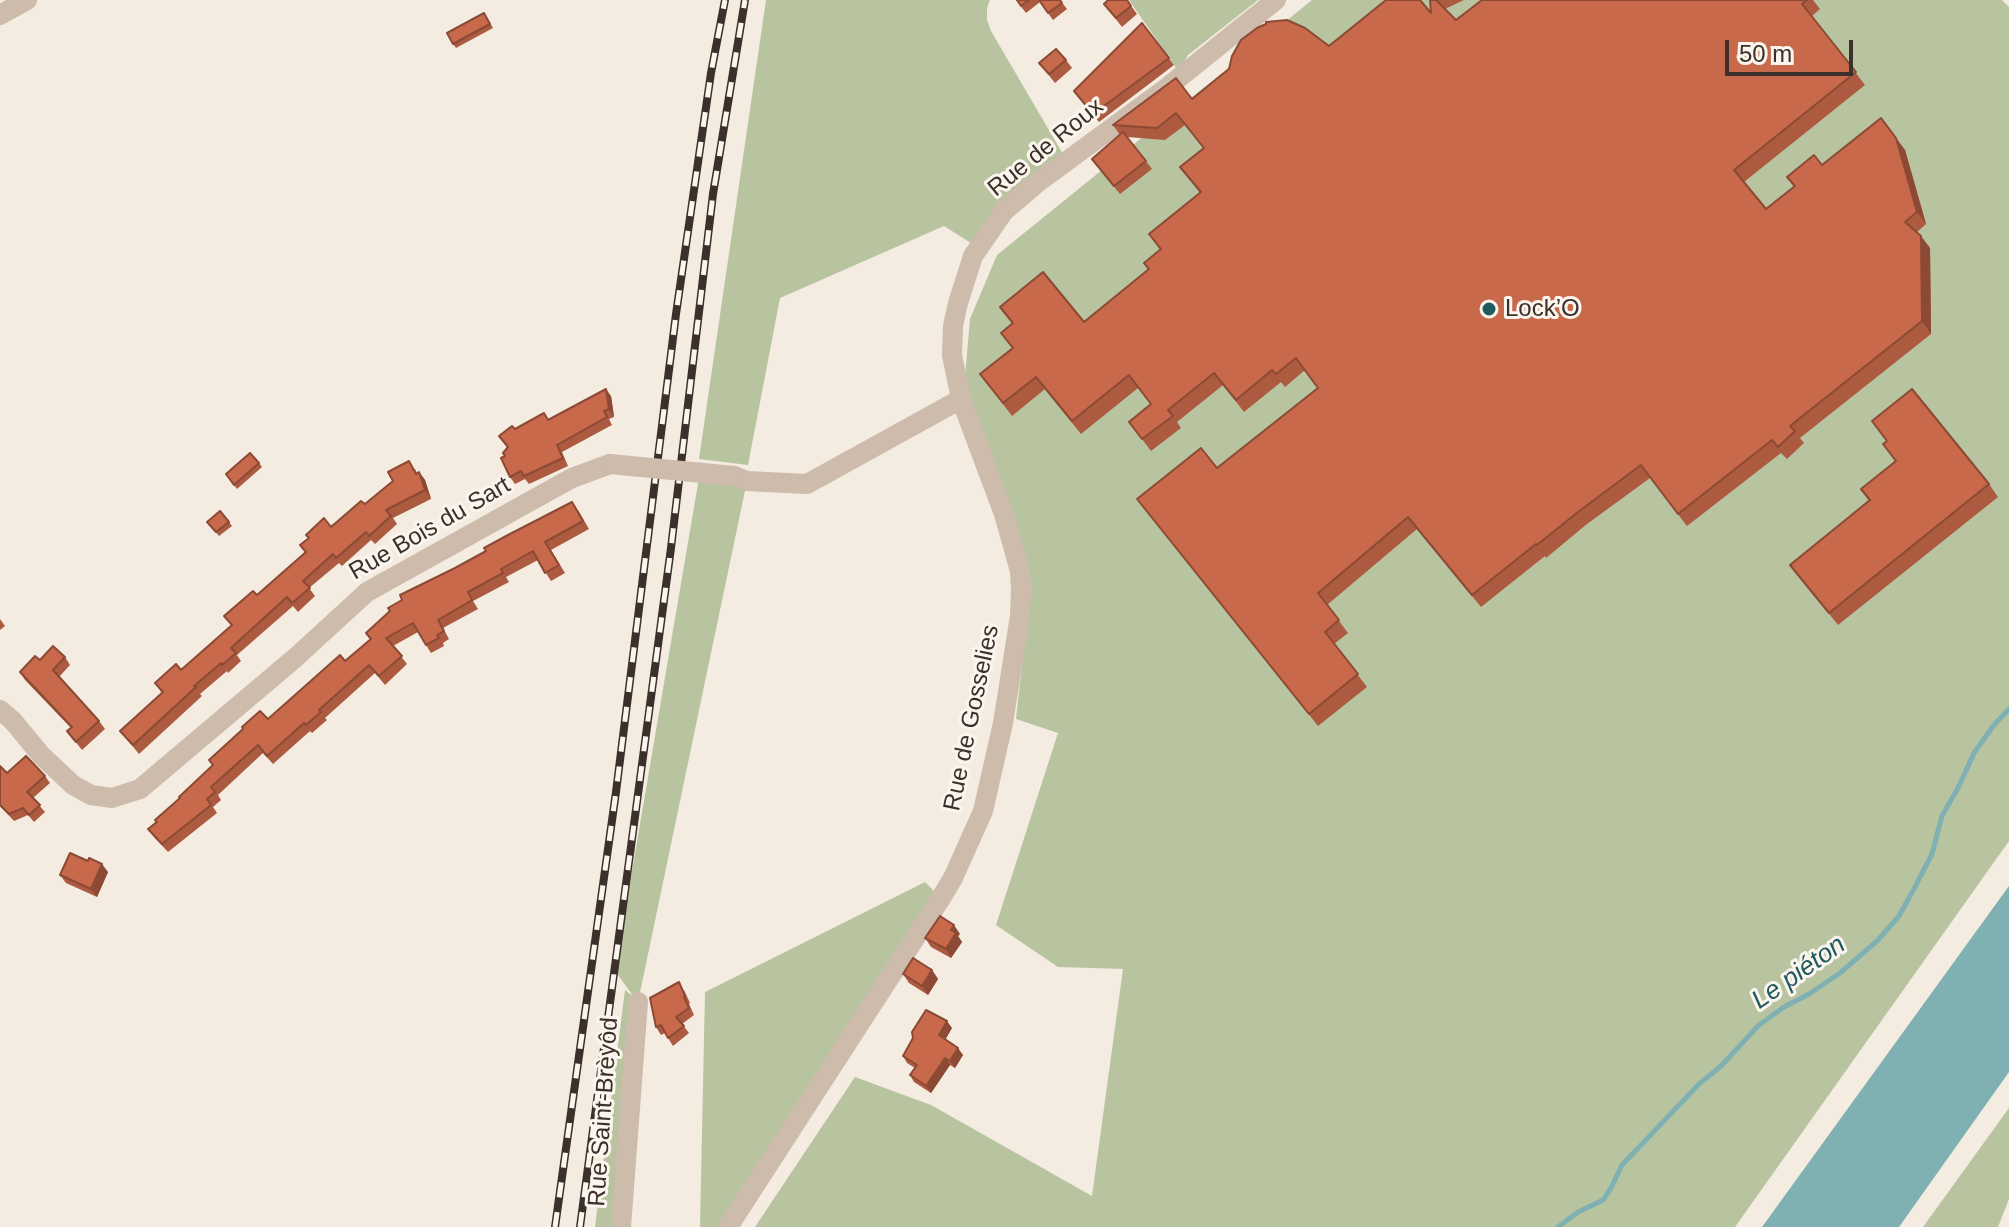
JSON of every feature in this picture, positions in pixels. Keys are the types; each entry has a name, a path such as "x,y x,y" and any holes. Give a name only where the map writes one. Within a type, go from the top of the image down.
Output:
{"street":[{"path":"0,15 27,0"},
{"name":"Rue de Roux","path":"961,399 952,355 958,303 973,256 1004,211 1276,0"},
{"name":"Rue Bois du Sart","path":"0,710 73,785 91,795 112,798 140,789 283,669 367,592 572,478 610,464 734,476 747,481 807,484 961,399"},
{"name":"Rue de Gosselies","path":"728,1227 941,898 983,811 1003,723 1020,616 1020,571 1004,514 961,399"},
{"name":"Rue Saint-Brèyôd","path":"621,1227 638,1002"}],"green space":[{"path":"766,0 990,0 987,20 991,31 1067,161 974,245 944,226 780,298 748,465 699,459"},
{"path":"1129,0 1258,0 1188,55 1179,72"},
{"path":"1312,0 2002,0 2009,7 2009,841 1735,1227 755,1227 855,1077 931,1105 1092,1196 1123,969 1058,967 996,925 1058,733 1016,719 1031,585 1016,527 964,388 970,319 997,255"},
{"path":"700,472 747,481 638,1002 617,1227 595,1227 625,990 634,997 615,971"},
{"path":"925,882 941,898 720,1227 700,1227 705,992"},
{"path":"2009,1108 2009,1199 1998,1227 1923,1227"}],"water":[{"path":"2009,886 2009,1072 1899,1227 1762,1227"}],"building":[{"path":"1039,0 1060,0 1062,3 1048,13"},
{"path":"1108,0 1127,0 1131,6 1116,18 1104,4"},
{"name":"Lock’O","path":"1386,0 1420,0 1431,13 1430,0 1436,0 1456,20 1482,0 1807,0 1802,4 1856,72 1734,170 1766,209 1795,186 1787,177 1814,155 1822,165 1881,118 1896,138 1917,212 1905,222 1921,236 1922,321 1790,426 1795,431 1778,447 1772,440 1678,514 1641,465 1472,595 1408,517 1318,593 1339,620 1325,632 1358,674 1309,714 1137,499 1201,448 1217,468 1318,388 1296,358 1276,374 1272,370 1236,400 1214,373 1168,410 1173,416 1142,439 1129,422 1151,404 1129,375 1072,421 1036,377 1003,403 980,374 1013,348 1001,333 1013,323 1000,307 1043,272 1084,322 1149,269 1144,263 1161,249 1149,234 1201,192 1180,167 1204,148 1176,113 1157,128 1113,125 1176,78 1192,99 1229,69 1241,40 1266,22 1287,20 1305,28 1329,46"},
{"path":"484,13 490,24 453,44 447,33"},
{"path":"1142,23 1169,58 1093,114 1074,91"},
{"path":"1056,49 1066,60 1049,74 1039,63"},
{"path":"1123,132 1146,161 1114,186 1092,159"},
{"path":"606,389 609,409 604,411 607,417 557,445 563,458 524,476 521,471 510,477 501,458 508,447 499,436 512,426 515,429 544,413 548,420"},
{"path":"1912,389 1989,484 1829,613 1790,565 1870,500 1861,489 1896,461 1883,444 1887,441 1872,421"},
{"path":"250,453 259,463 234,485 226,474"},
{"path":"409,461 416,474 419,472 425,490 386,510 391,516 369,536 366,532 336,558 333,554 303,581 310,588 292,603 287,597 231,648 236,653 194,686 133,745 120,731 163,692 155,683 176,664 181,670 232,625 224,616 253,591 257,595 306,552 300,545 324,518 331,527 361,501 365,504 393,481 388,472"},
{"path":"572,502 583,521 545,542 559,565 545,573 533,551 501,569 503,573 468,592 472,600 438,620 444,631 437,635 439,638 426,645 413,623 386,638 402,656 379,676 369,665 319,710 321,712 267,756 258,745 211,787 215,792 207,799 211,805 162,844 148,829 213,765 209,760 260,711 268,719 340,655 345,661 371,639 366,633 390,611 388,608 402,600 400,595 455,568 486,551 484,548"},
{"path":"220,511 229,522 216,532 207,522"},
{"path":"53,646 65,657 53,670 99,721 76,742 67,731 72,727 20,672 35,656 40,660"},
{"path":"26,756 45,776 27,792 40,805 29,815 23,808 9,814 0,805 0,766 7,773"},
{"path":"70,853 102,864 91,889 60,875"},
{"path":"940,916 954,925 951,930 956,933 946,949 925,938"},
{"path":"913,958 932,970 922,986 903,974"},
{"path":"679,982 689,1008 676,1017 684,1026 668,1038 661,1025 656,1027 650,998"},
{"path":"926,1010 947,1021 939,1035 958,1048 950,1061 945,1058 926,1086 910,1075 917,1065 903,1056 913,1038 912,1032"}],"waterway":[{"name":"Le piéton","path":"1558,1227 1578,1212 1603,1200 1622,1165 1759,1025 1840,973 1878,940 1899,916 1932,854 1942,816 1974,753 2009,709"}],"railway":[{"path":"555,1227 616,792 676,314 711,73 725,0"},
{"path":"580,1227 671,548 713,194 745,0"}],"place":[{"name":"Lock’O","path":"1489,309"}]}
